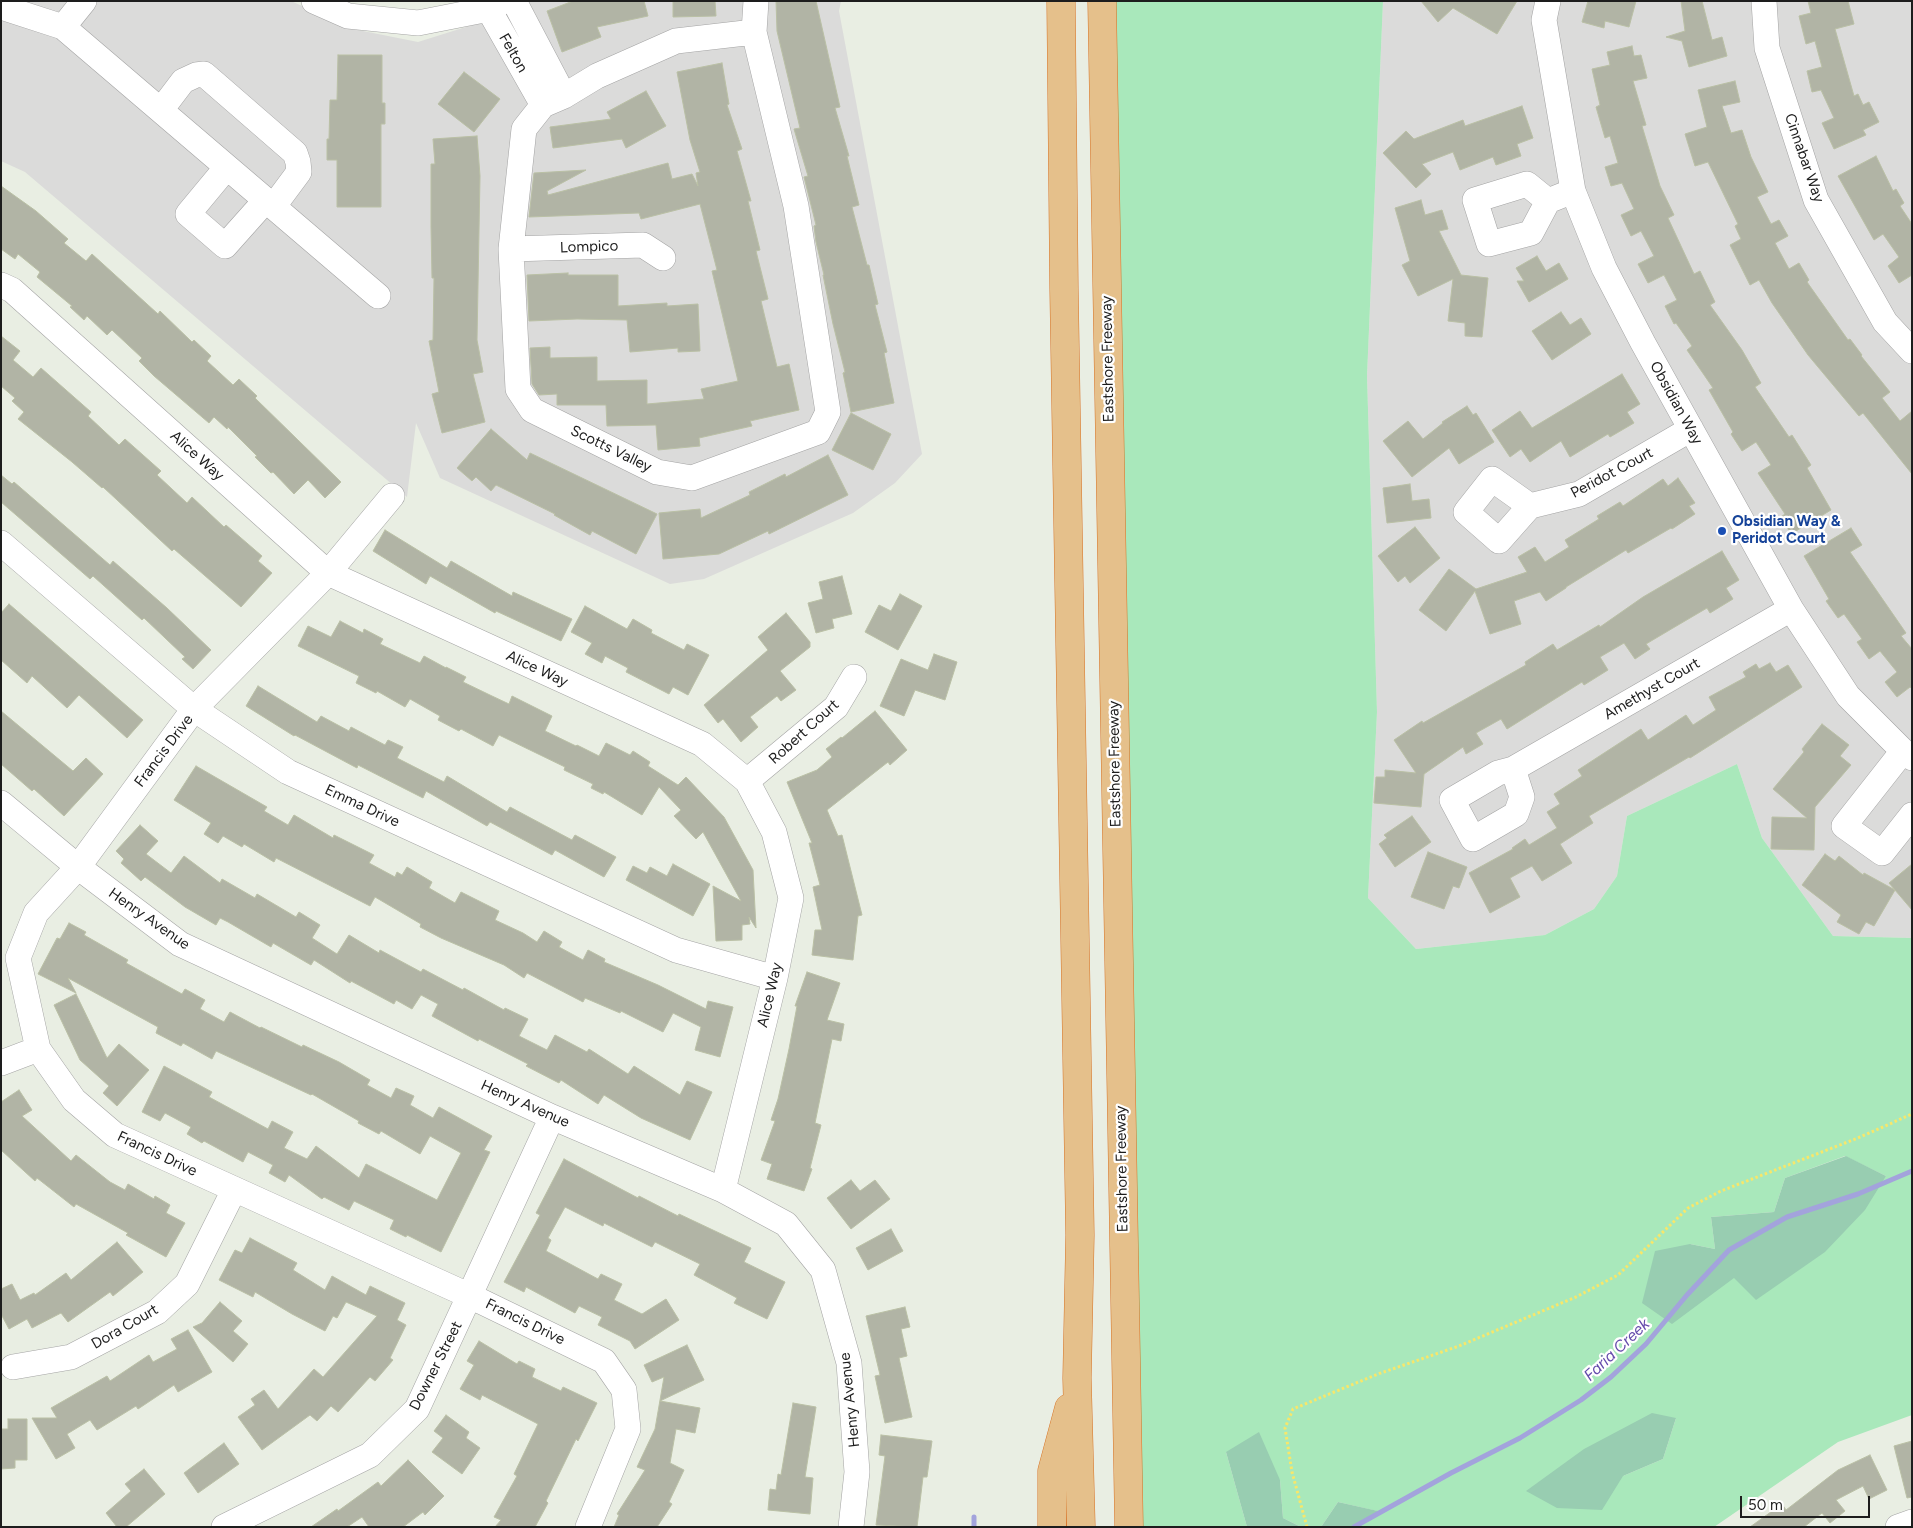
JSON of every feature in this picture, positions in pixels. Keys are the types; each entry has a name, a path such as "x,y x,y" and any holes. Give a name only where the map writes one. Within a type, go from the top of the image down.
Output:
{"highway":[{"path":"1061,1 1080,1235 1077,1378 1081,1527"},
{"name":"Eastshore Freeway","path":"1102,1 1129,1527"},
{"path":"1052,1527 1052,1471 1077,1378"}],"street":[{"path":"63,27 84,1"},
{"path":"314,1 348,16 418,23 492,4"},
{"path":"352,1 417,8 442,1"},
{"name":"Felton","path":"514,1 554,100"},
{"name":"Scotts Valley","path":"754,32 676,41 596,76 554,100 524,129 511,249 518,389 532,410 657,472 692,478 818,432 828,412 796,206 754,32 756,1"},
{"name":"Obsidian Way","path":"1548,1 1544,20 1572,191 1604,268 1642,343 1790,609 1848,696 1907,754"},
{"name":"Cinnabar Way","path":"1764,1 1767,48 1816,200 1885,322 1912,351"},
{"name":"Felton","path":"492,4 554,100"},
{"path":"1,7 63,27 378,296"},
{"path":"162,110 183,82 196,75 204,74 295,153 299,172 225,246 188,214 227,167"},
{"path":"1548,201 1572,191"},
{"name":"Lompico","path":"511,249 644,245 663,258"},
{"name":"Alice Way","path":"1,285 12,290 328,573 702,744 747,781 774,832 791,898 775,978 722,1190"},
{"name":"Peridot Court","path":"1530,506 1579,494 1691,429"},
{"name":"Francis Drive","path":"392,496 328,573 194,710 78,867 36,913 18,958 38,1049 74,1100 115,1135 470,1296 604,1361 624,1390 628,1429 588,1527"},
{"name":"Emma Drive","path":"1,543 194,710 288,772 676,950 775,978"},
{"name":"Amethyst Court","path":"1513,769 1790,609"},
{"name":"Robert Court","path":"747,781 836,707 854,678"},
{"path":"1907,754 1844,826 1882,853 1912,816"},
{"name":"Henry Avenue","path":"1,803 78,867 180,944 552,1117 722,1190 786,1224 823,1270 849,1363 857,1472 851,1527"},
{"path":"1,1063 38,1049"},
{"name":"Downer Street","path":"224,1527 370,1455 417,1409 552,1117"},
{"name":"Dora Court","path":"13,1367 71,1357 157,1312 187,1284 234,1190"},
{"path":"1898,1527 1912,1522"}],"path":[{"path":"1307,1527 1292,1472 1285,1428 1293,1409 1378,1374 1459,1346 1576,1297 1618,1276 1688,1208 1721,1191 1858,1138 1912,1114"}],"shaded area":[{"path":"1,1 291,1 353,29 418,42 485,21 517,1 841,1 839,11 922,454 895,483 853,513 704,579 670,584 440,478 416,423 407,497 25,172 1,161"},
{"path":"1383,1 1912,1 1912,938 1833,936 1762,838 1737,764 1627,816 1617,876 1594,909 1545,935 1416,949 1368,898 1377,712 1367,376"}],"green space":[{"path":"1102,1 1383,1 1367,376 1377,712 1368,898 1416,949 1545,935 1594,909 1617,876 1627,816 1737,764 1762,838 1833,936 1912,938 1912,1415 1838,1442 1714,1527 1358,1527 1377,1511 1338,1502 1321,1527 1301,1527 1283,1518 1280,1480 1226,1452 1247,1527 1129,1527","holes":["1845,1156 1886,1176 1734,1278 1690,1244 1715,1249 1711,1217 1774,1212 1785,1178","1676,1418 1663,1459 1623,1476"]},
{"path":"1846,1156 1886,1176 1865,1210 1825,1252 1756,1300 1734,1278 1672,1324 1642,1303 1655,1251 1690,1244 1715,1249 1711,1217 1774,1212 1785,1178"},
{"path":"1652,1413 1676,1418 1663,1459 1623,1476 1602,1510 1557,1508 1526,1491 1584,1449"},
{"path":"1259,1432 1280,1480 1283,1518 1301,1527 1247,1527 1226,1452"},
{"path":"1338,1502 1378,1511 1358,1527 1321,1527"}],"building":[{"path":"573,1 644,1 648,16 597,27 601,37 562,52 547,11"},
{"path":"673,1 715,1 716,16 673,17"},
{"path":"776,1 816,1 840,107 835,108 849,156 847,156 859,205 852,207 878,304 875,305 887,352 884,353 894,403 851,412 843,373 845,372 816,242 814,226 816,225 804,177 808,176 794,129 800,128 777,31"},
{"path":"1421,1 1517,1 1497,34 1453,8 1438,22"},
{"path":"1588,1 1636,1 1629,27 1605,21 1604,28 1582,22"},
{"path":"1681,1 1702,1 1712,40 1722,37 1727,56 1689,67 1682,41 1666,37 1685,31"},
{"path":"1808,1 1848,1 1854,24 1835,29 1854,96 1858,94 1863,105 1869,102 1879,122 1863,130 1866,135 1834,149 1822,123 1834,118 1821,90 1812,92 1807,71 1822,67 1815,41 1806,44 1799,16 1811,13"},
{"path":"1632,46 1634,56 1641,55 1647,78 1633,81 1646,125 1642,126 1660,186 1674,215 1668,218 1694,274 1700,271 1715,302 1710,305 1742,350 1761,383 1755,387 1789,437 1792,435 1811,465 1807,468 1831,510 1791,534 1781,517 1785,514 1758,473 1771,465 1756,442 1742,451 1731,434 1733,432 1709,390 1713,388 1687,350 1692,346 1676,323 1674,324 1665,306 1677,300 1664,275 1648,283 1638,264 1654,256 1641,231 1631,236 1621,215 1634,209 1622,183 1611,186 1605,167 1618,163 1610,136 1605,138 1596,107 1600,105 1592,69 1610,65 1607,52"},
{"path":"338,55 382,55 382,103 385,103 385,124 381,124 381,207 337,207 337,160 327,160 327,139 329,139 330,100 337,100"},
{"path":"722,63 729,104 727,105 742,149 737,151 751,201 748,201 760,250 756,251 768,299 761,301 777,367 789,364 799,410 750,421 752,426 699,438 700,446 658,450 656,425 607,426 606,405 557,405 557,394 539,395 532,384 530,348 550,347 550,358 597,357 597,381 647,380 647,404 704,399 701,389 738,381 712,271 717,270 700,204 641,219 639,213 529,217 534,173 586,170 547,191 548,195 668,163 672,179 692,174 698,186 696,173 700,172 690,140 677,72"},
{"path":"464,72 500,99 474,132 438,104"},
{"path":"1735,81 1740,102 1722,106 1731,133 1742,130 1751,157 1768,192 1757,197 1771,224 1779,220 1788,236 1775,243 1789,269 1799,263 1809,280 1807,282 1848,340 1850,339 1890,392 1882,398 1900,421 1912,411 1912,474 1863,413 1859,416 1808,355 1772,303 1759,280 1750,285 1730,245 1741,239 1735,226 1738,224 1708,162 1695,166 1685,134 1707,127 1698,90"},
{"path":"646,91 666,126 626,148 622,139 553,148 550,127 611,119 607,112"},
{"path":"1522,106 1533,138 1517,144 1521,156 1496,165 1493,157 1460,170 1453,152 1422,164 1431,174 1416,188 1383,153 1406,131 1414,139 1463,120 1465,126"},
{"path":"477,136 480,176 477,340 483,372 473,374 485,422 442,433 432,394 439,392 429,341 433,340 434,278 432,278 431,164 435,164 433,139"},
{"path":"1876,156 1893,191 1896,189 1904,203 1900,206 1912,224 1912,275 1899,283 1888,266 1899,257 1883,234 1874,240 1838,176"},
{"path":"1,186 36,211 68,239 64,243 86,261 92,254 158,314 160,311 192,342 194,340 211,356 207,361 233,385 239,379 257,396 255,398 341,482 325,498 308,480 294,494 273,472 271,473 255,457 257,456 228,427 227,429 214,417 209,423 154,376 139,361 142,358 112,330 107,335 87,316 84,320 70,307 72,306 37,277 40,272 18,254 15,259 1,249"},
{"path":"1421,200 1425,215 1442,210 1448,229 1439,231 1461,275 1488,278 1482,337 1465,336 1465,323 1448,321 1453,279 1418,296 1402,265 1410,261 1395,208"},
{"path":"1537,256 1546,271 1559,263 1568,279 1529,302 1517,281 1524,281 1516,268"},
{"path":"568,273 568,275 618,275 618,306 667,303 667,306 698,304 700,351 678,352 678,348 630,352 627,320 577,319 529,321 527,275"},
{"path":"1561,312 1570,325 1581,318 1591,334 1552,360 1532,331"},
{"path":"1,336 20,351 13,360 33,377 41,368 91,412 88,416 119,445 125,439 161,471 157,475 187,503 192,497 224,527 226,525 262,556 258,561 272,573 241,607 174,549 172,551 103,487 18,419 24,412 12,401 15,398 1,386"},
{"path":"1622,374 1640,404 1627,412 1634,423 1610,437 1608,434 1570,457 1561,441 1530,462 1521,449 1510,457 1492,430 1520,411 1532,428"},
{"path":"1467,406 1473,415 1476,413 1494,442 1459,464 1449,448 1412,477 1383,441 1408,421 1423,439 1442,422"},
{"path":"851,413 891,434 873,470 832,450"},
{"path":"491,429 527,460 530,453 657,514 636,554 592,531 590,535 555,514 496,485 491,491 476,477 472,481 457,468"},
{"path":"828,455 848,495 769,534 768,531 719,554 663,559 659,513 700,509 701,518 750,495 749,492 785,474 786,477"},
{"path":"1,475 12,484 14,482 110,565 113,561 167,608 211,650 193,669 182,659 185,657 144,618 142,620 93,576 90,579 1,502"},
{"path":"1678,478 1695,503 1689,506 1695,514 1628,553 1626,550 1546,601 1540,592 1514,601 1521,624 1490,634 1475,591 1446,631 1419,610 1449,569 1476,589 1527,572 1518,557 1535,547 1545,562 1569,547 1565,540 1599,519 1597,516 1620,502 1623,506 1663,479 1668,486"},
{"path":"1410,484 1412,501 1429,499 1431,518 1387,523 1383,488"},
{"path":"1415,527 1440,558 1410,583 1405,576 1398,582 1378,556"},
{"path":"1851,528 1862,545 1850,552 1906,633 1901,636 1912,649 1912,689 1910,687 1897,697 1885,682 1897,672 1880,651 1869,659 1857,642 1862,639 1844,614 1838,618 1826,601 1829,599 1804,556"},
{"path":"385,530 447,568 451,561 512,596 513,592 572,619 561,641 496,611 495,613 430,576 426,584 373,551"},
{"path":"1722,551 1739,580 1726,588 1733,599 1710,613 1707,608 1646,644 1650,649 1635,659 1624,643 1600,657 1608,670 1584,685 1582,682 1507,729 1501,719 1476,733 1483,744 1466,754 1463,747 1424,774 1421,807 1374,803 1376,777 1385,777 1385,770 1416,773 1394,740 1422,721 1423,723 1526,665 1525,662 1553,644 1557,650 1599,625 1600,627 1643,597"},
{"path":"842,576 852,614 832,619 834,628 816,633 808,603 823,599 819,582"},
{"path":"900,594 922,606 898,650 865,632 879,605 891,611"},
{"path":"9,604 143,720 127,738 79,695 67,708 32,676 27,683 1,660 1,613"},
{"path":"585,606 627,629 633,619 652,630 651,633 684,650 687,644 709,655 688,695 673,687 669,694 626,672 628,668 605,656 602,663 585,654 592,643 571,632"},
{"path":"786,613 810,642 810,647 780,671 796,690 781,701 777,696 750,717 758,727 741,742 723,719 718,723 704,705 768,650 758,637"},
{"path":"340,621 363,633 364,629 383,639 380,644 420,663 424,656 466,677 463,682 509,704 512,696 552,716 545,731 576,746 599,756 606,743 630,755 633,751 650,762 648,766 678,785 686,777 724,817 753,870 756,928 749,917 750,924 742,925 742,940 716,941 713,886 741,901 703,832 696,839 674,816 681,810 659,787 642,815 604,792 603,794 591,788 593,784 564,770 565,767 499,735 493,746 461,729 459,731 438,720 440,716 410,699 405,707 377,691 376,693 356,683 359,676 298,646 308,626 331,637"},
{"path":"934,654 957,662 945,700 915,690 904,716 880,706 901,659 928,670"},
{"path":"1770,663 1776,672 1788,665 1802,687 1690,758 1589,816 1593,823 1560,844 1572,863 1542,881 1532,866 1510,878 1520,897 1490,913 1469,873 1513,849 1525,839 1529,845 1557,828 1547,812 1560,804 1554,794 1582,776 1578,770 1641,729 1648,740 1686,715 1693,725 1716,710 1709,697 1746,677 1743,672 1756,664 1759,669"},
{"path":"258,686 317,722 321,716 349,731 351,727 385,745 388,740 403,747 397,758 444,782 447,776 507,812 510,807 572,840 575,835 616,857 604,877 555,850 552,855 490,822 487,826 426,791 423,798 358,765 357,768 294,736 246,706"},
{"path":"1,711 73,771 86,758 103,774 64,816 34,789 32,791 1,764"},
{"path":"875,711 907,750 890,765 888,762 827,810 838,836 842,835 862,915 858,916 853,960 812,955 815,930 822,930 813,887 820,885 809,843 812,843 787,782 817,770 832,757 826,749"},
{"path":"1822,724 1849,745 1840,756 1851,765 1815,807 1814,850 1771,849 1772,817 1807,818 1773,789 1804,752 1802,749"},
{"path":"196,766 267,807 264,811 288,825 294,815 333,838 334,835 374,855 369,863 395,877 397,872 402,875 407,867 432,882 429,888 455,903 461,892 499,911 495,920 537,942 544,931 562,942 559,947 583,960 588,950 605,959 604,962 658,985 706,1009 708,1001 733,1007 720,1057 695,1050 701,1027 673,1013 663,1032 621,1011 620,1013 585,998 583,1002 527,973 524,978 504,965 420,927 421,924 375,897 370,906 276,858 274,862 244,844 242,847 223,836 218,843 204,834 211,823 174,800"},
{"path":"1412,816 1431,842 1395,867 1379,844 1387,838 1384,835"},
{"path":"140,825 158,841 146,854 171,873 184,856 220,883 222,879 255,898 257,894 296,917 299,912 320,925 312,938 337,954 349,935 379,953 380,950 421,972 423,969 463,990 464,988 504,1010 505,1008 528,1019 519,1036 547,1050 555,1035 587,1052 589,1049 628,1074 634,1066 680,1095 687,1081 712,1092 690,1140 641,1118 604,1095 598,1104 561,1080 559,1083 526,1066 528,1064 479,1039 478,1041 432,1016 438,1004 421,995 412,1009 396,1000 394,1004 351,981 350,983 314,960 311,965 273,943 271,947 220,918 216,925 185,907 145,877 141,881 121,863 124,859 116,851"},
{"path":"1428,852 1467,867 1459,888 1453,886 1444,909 1411,897"},
{"path":"1825,854 1835,861 1839,856 1863,875 1864,873 1895,890 1874,926 1866,922 1859,934 1837,922 1841,915 1802,885"},
{"path":"673,864 710,884 693,916 626,880 633,866 647,873 650,867 667,876"},
{"path":"1912,864 1912,910 1889,883"},
{"path":"69,923 86,932 84,935 128,960 126,963 182,994 185,989 205,1000 200,1009 224,1022 230,1012 260,1028 339,1062 370,1080 367,1085 391,1098 396,1088 414,1096 410,1105 433,1118 439,1107 492,1136 484,1150 490,1152 441,1252 407,1235 406,1237 390,1229 394,1220 354,1201 349,1210 324,1197 322,1199 289,1175 285,1182 269,1173 273,1165 248,1152 243,1162 187,1134 191,1127 165,1113 160,1121 142,1112 164,1066 212,1092 209,1097 268,1129 272,1121 293,1132 284,1148 307,1159 316,1146 359,1178 366,1164 437,1200 461,1153 430,1136 420,1154 381,1131 379,1134 358,1123 359,1121 312,1094 216,1051 212,1059 183,1043 181,1046 156,1033 158,1027 68,978 76,993 38,974 57,938 60,939"},
{"path":"807,972 840,983 827,1020 844,1024 841,1041 832,1039 815,1123 821,1125 810,1168 812,1169 804,1191 767,1179 772,1164 761,1160 775,1121 771,1120 778,1099 789,1049 797,1006 795,1006"},
{"path":"76,994 107,1058 119,1044 149,1070 117,1106 103,1093 109,1086 80,1060 54,1005"},
{"path":"19,1090 32,1110 22,1116 71,1161 76,1155 110,1182 125,1190 128,1184 154,1199 155,1196 170,1205 166,1213 185,1223 166,1257 76,1204 74,1207 37,1178 35,1181 1,1150 1,1102"},
{"path":"564,1159 638,1198 639,1196 678,1216 679,1214 751,1248 744,1262 785,1282 767,1319 734,1303 737,1298 694,1275 700,1264 655,1242 652,1247 604,1223 603,1226 565,1207 548,1238 551,1240 546,1251 598,1279 601,1274 622,1284 614,1300 642,1314 666,1299 679,1320 635,1349 630,1341 598,1325 602,1317 579,1306 575,1313 526,1287 524,1292 504,1282 540,1215 536,1213"},
{"path":"851,1180 860,1191 875,1180 890,1199 851,1229 827,1198"},
{"path":"891,1229 903,1251 868,1270 856,1248"},
{"path":"250,1238 297,1263 293,1270 325,1290 332,1276 366,1295 370,1286 405,1303 397,1320 406,1325 390,1358 393,1360 375,1381 370,1377 338,1412 331,1406 317,1421 310,1415 262,1450 238,1417 255,1405 251,1399 264,1390 278,1409 314,1369 323,1377 377,1316 346,1302 337,1318 333,1316 325,1331 255,1292 253,1297 219,1280 235,1250 242,1253"},
{"path":"117,1242 143,1272 113,1296 110,1292 68,1322 61,1313 32,1328 27,1319 9,1329 1,1314 1,1289 12,1284 20,1300 34,1293 35,1295 66,1273 71,1280"},
{"path":"220,1302 242,1321 233,1331 248,1344 233,1362 193,1327 202,1323"},
{"path":"905,1307 910,1327 901,1329 907,1356 899,1358 912,1417 885,1423 875,1376 880,1375 866,1316"},
{"path":"188,1330 212,1372 178,1392 174,1385 138,1409 136,1406 97,1430 90,1420 67,1434 75,1448 56,1459 32,1418 57,1418 51,1408 107,1376 110,1381 149,1355 153,1362 177,1349 171,1339"},
{"path":"479,1341 517,1364 519,1361 535,1369 532,1377 561,1391 563,1387 597,1403 578,1441 576,1439 546,1501 548,1503 535,1527 495,1527 501,1520 494,1517 517,1476 514,1474 538,1424 482,1395 480,1400 460,1389 474,1365 467,1361"},
{"path":"687,1345 704,1380 660,1401 700,1408 695,1433 676,1429 670,1463 684,1470 669,1502 672,1504 657,1527 614,1527 619,1515 617,1514 645,1470 637,1467 655,1429 664,1377 652,1382 644,1365"},
{"path":"793,1403 816,1407 805,1477 813,1478 810,1514 768,1510 770,1489 776,1490 778,1474 781,1475"},
{"path":"446,1415 469,1432 466,1438 480,1448 462,1474 432,1452 443,1438 434,1431"},
{"path":"8,1419 27,1419 27,1460 15,1460 15,1468 1,1469 1,1429 8,1429"},
{"path":"881,1435 932,1441 927,1477 923,1477 917,1527 876,1525 885,1456 879,1455"},
{"path":"1912,1441 1912,1497 1907,1498 1894,1446"},
{"path":"224,1443 239,1464 198,1493 184,1473"},
{"path":"1870,1455 1887,1490 1869,1499 1863,1486 1836,1500 1845,1511 1830,1523 1822,1513 1804,1527 1750,1527 1782,1504 1786,1510 1838,1470"},
{"path":"408,1460 444,1496 425,1515 423,1512 403,1527 369,1527 362,1517 347,1527 311,1527 337,1509 338,1511 378,1482 381,1486"},
{"path":"144,1469 165,1494 126,1527 117,1527 106,1513 131,1491 125,1484"}],"waterway":[{"name":"Faria Creek","path":"1354,1527 1451,1473 1520,1438 1581,1400 1611,1377 1646,1344 1687,1295 1729,1250 1787,1217 1858,1194 1912,1171"},
{"name":"Faria Creek","path":"974,1517 974,1527"}],"place":[{"name":"Obsidian Way & Peridot Court","path":"1722,531"}]}
